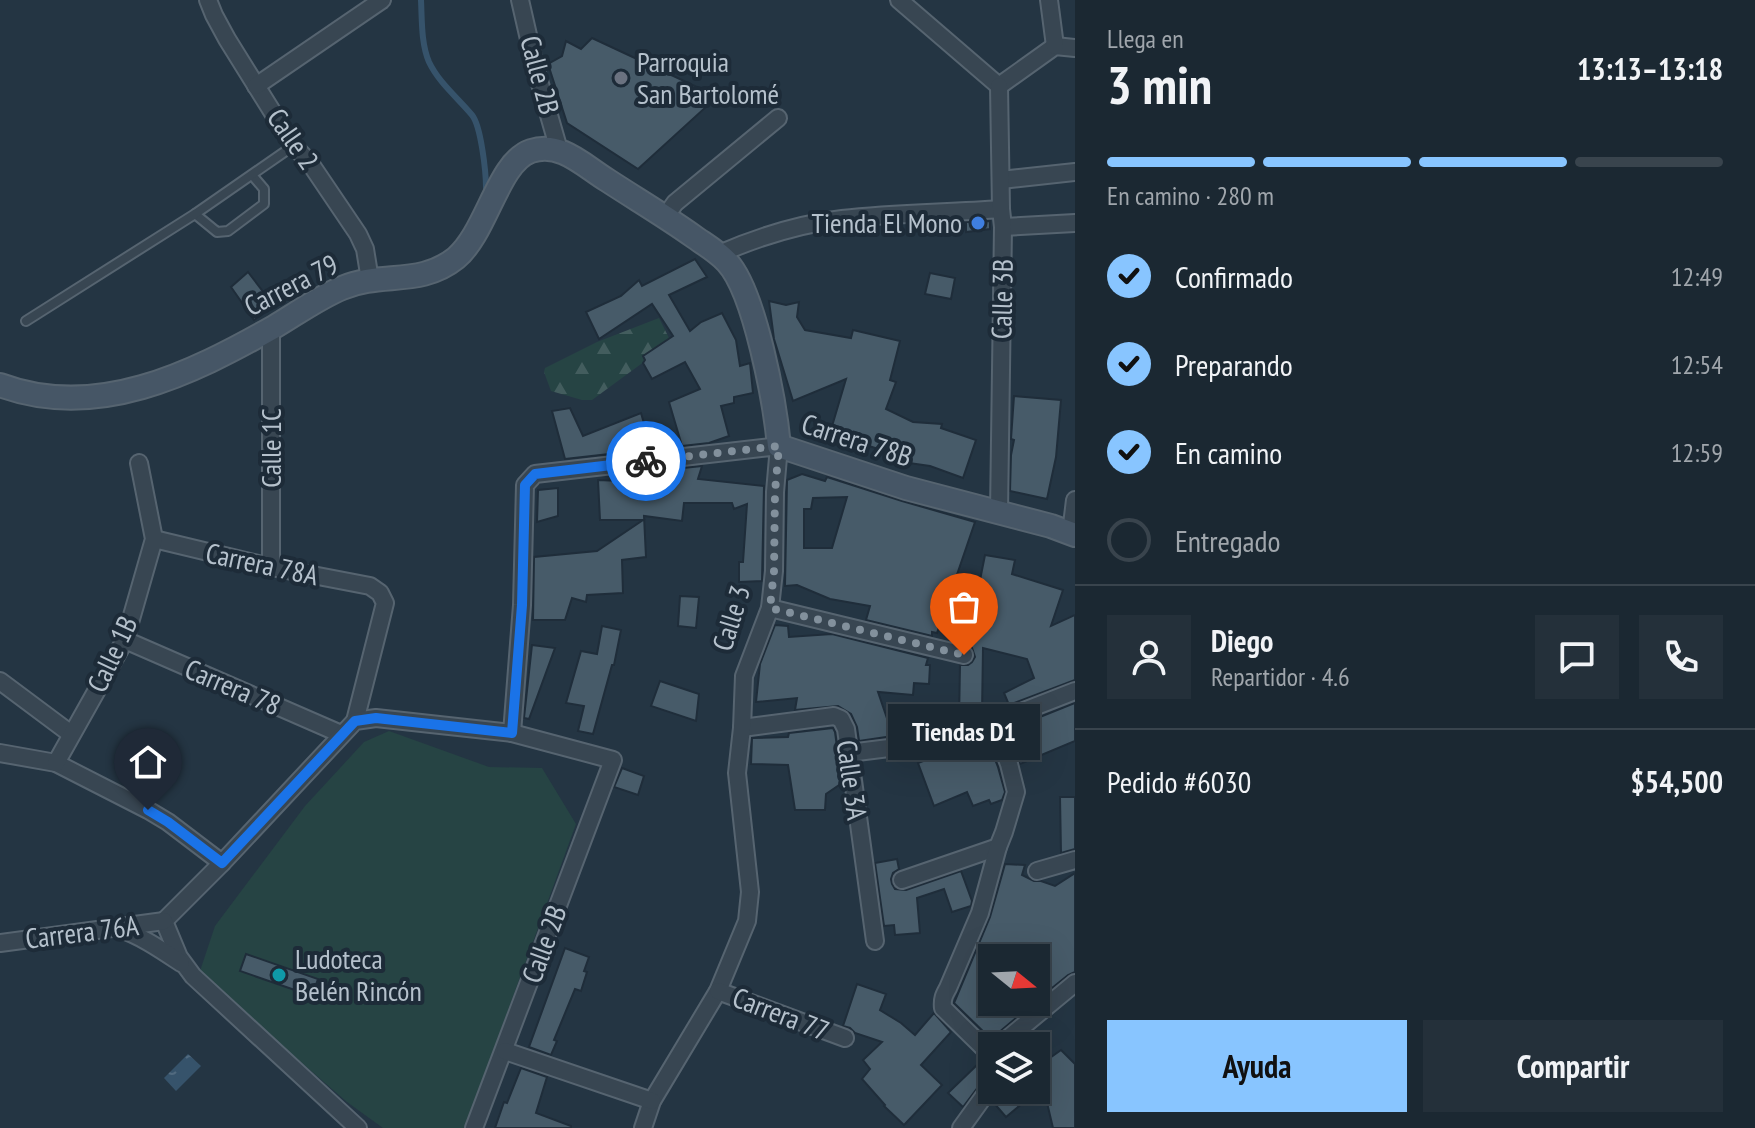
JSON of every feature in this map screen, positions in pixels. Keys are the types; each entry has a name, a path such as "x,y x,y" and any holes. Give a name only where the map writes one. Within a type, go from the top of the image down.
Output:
{"main road":[{"name":"Carrera 79","path":"0,385 43,398 93,397 157,384 271,329 339,289 370,280 417,276 438,270 458,256 473,239 515,162 533,150 559,150"},
{"name":"Calle 3","path":"559,150 719,254 734,270 752,314 779,446"},
{"name":"Carrera 78B","path":"779,446 906,488 1073,534"}],"street":[{"name":"Calle 2","path":"208,0 227,39 293,145 310,163 358,234 365,249 370,280"},
{"path":"256,86 382,0"},
{"name":"Calle 2B","path":"520,0 559,150"},
{"path":"899,0 999,86 1055,46 1075,48"},
{"path":"1049,0 1055,46"},
{"name":"Calle 3B","path":"999,86 1003,227 999,513"},
{"path":"665,217 675,203 778,118"},
{"path":"1001,180 1075,172"},
{"path":"719,254 768,235 842,219 1001,209"},
{"path":"1003,227 1075,223"},
{"name":"Calle 1C","path":"271,329 271,567"},
{"name":"Carrera 78B","path":"512,733 522,605 525,485 535,474 779,446"},
{"name":"Calle 3","path":"643,1128 652,1101 718,991 747,921 750,892 737,773 744,676 770,608 779,446"},
{"path":"139,463 154,539"},
{"path":"1073,534 1075,500"},
{"name":"Carrera 78A","path":"154,539 271,567 370,586 380,593 385,603 355,721"},
{"name":"Calle 1B","path":"56,763 125,640 154,539"},
{"path":"770,608 964,655"},
{"name":"Carrera 78","path":"125,640 341,734"},
{"path":"0,681 71,734"},
{"path":"849,753 913,745 993,723 1075,691"},
{"name":"Calle 3A","path":"742,728 834,716 841,719 846,729 875,941"},
{"path":"358,1128 193,976 185,966 164,921 355,721 376,718 512,733"},
{"path":"978,1039 943,1008 942,998 980,913 1016,792 993,723"},
{"name":"Calle 2B","path":"474,1128 613,760 512,733"},
{"path":"0,753 56,763 168,822 222,863"},
{"path":"902,880 998,847"},
{"path":"1037,871 1075,860"},
{"name":"Carrera 76A","path":"0,943 164,921"},
{"path":"117,927 156,946 185,966"},
{"path":"1017,1032 1075,983"},
{"name":"Carrera 77","path":"718,991 845,1038"},
{"path":"505,1051 652,1101"},
{"path":"961,1128 978,1104"}],"lane":[{"path":"26,321 195,214 293,145"},
{"path":"195,214 217,232 228,231 264,204 264,189 252,175"}],"green space":[{"path":"659,318 671,342 592,400 551,391 545,368 597,342"},
{"path":"389,731 489,767 542,768 576,824 465,1128 383,1128 347,1102 199,974 215,926 305,806 364,742"}],"water":[{"path":"188,1054 201,1066 176,1091 164,1078"}],"building":[{"path":"592,38 712,94 706,107 638,169 567,123 548,64 562,56 566,41 581,49"},
{"path":"990,221 990,229 966,232 966,222"},
{"path":"695,259 707,277 669,295 690,331 701,322 722,313 736,340 740,366 750,363 753,393 734,397 734,403 721,406 729,436 709,443 682,446 669,402 700,389 685,362 652,379 643,363 643,356 673,336 652,304 599,339 586,312 621,296 639,280 642,286"},
{"path":"248,272 274,306 254,320 231,287"},
{"path":"930,273 955,278 951,299 925,294"},
{"path":"769,301 786,305 799,302 797,317 805,330 851,338 853,330 900,341 890,380 896,382 886,409 913,422 942,424 941,428 976,440 963,478 930,466 909,463 899,456 830,433 846,379 793,401 774,339"},
{"path":"1014,396 1061,400 1056,457 1047,499 1010,491"},
{"path":"570,408 583,436 641,413 650,444 618,453 565,459 552,411"},
{"path":"702,466 698,479 764,486 762,581 739,582 747,504 734,509 732,503 684,503 682,521 644,516 646,557 622,560 623,593 587,595 586,602 572,598 565,620 533,620 534,557 597,551 643,520 600,520 598,480 644,482 644,476 664,475 664,470"},
{"path":"802,474 825,481 827,477 975,522 937,633 932,632 932,636 866,620 870,606 830,599 797,585 785,586 787,480","holes":["847,497 832,548 804,548 804,509 811,509 813,498"]},
{"path":"558,488 558,516 537,522 538,490"},
{"path":"985,555 1015,560 1012,574 1063,590 1051,626 1075,615 1075,680 1009,705 1004,693 1034,678 1027,659 983,648 982,714 959,720 960,665 968,665 975,657 972,648 967,645"},
{"path":"680,596 699,597 696,628 678,626"},
{"path":"775,625 788,626 789,637 832,634 928,658 929,684 914,683 913,695 878,692 893,736 859,741 851,714 838,706 795,710 797,698 756,702 760,664"},
{"path":"602,626 621,630 593,734 578,731 584,706 566,703 581,651 597,654"},
{"path":"532,645 555,648 529,719 524,718"},
{"path":"660,681 699,694 696,721 651,706"},
{"path":"1075,703 1075,741 1020,764 1008,730"},
{"path":"833,728 842,783 826,794 825,810 795,810 788,765 751,764 752,738 788,737 789,733"},
{"path":"982,738 982,741 987,739 998,767 1005,792 1002,800 991,804 989,800 973,806 967,792 934,806 918,763"},
{"path":"622,768 644,776 638,795 614,787"},
{"path":"1060,797 1075,797 1075,849 1061,853"},
{"path":"897,859 899,869 891,879 895,889 906,890 961,871 971,906 952,912 944,889 917,898 920,933 895,935 894,925 884,926 875,863"},
{"path":"1005,864 1025,865 1022,875 1055,886 1075,873 1075,972 1050,990 1050,944 979,944"},
{"path":"978,946 978,1016 1018,1016 999,1032 984,1032 954,1003"},
{"path":"565,948 589,957 581,991 575,989 551,1055 529,1047"},
{"name":"Ludoteca Belén Rincón","path":"246,954 318,979 312,996 240,971"},
{"path":"857,984 886,994 880,1010 915,1035 934,1013 951,1032 921,1065 942,1085 904,1125 862,1079 870,1069 863,1060 882,1042 843,1026"},
{"path":"1061,1050 1075,1064 1075,1128 1053,1128 1047,1104 1050,1104 1050,1058"},
{"path":"978,1066 978,1087 963,1107 948,1093"},
{"path":"521,1068 547,1077 536,1113 571,1128 495,1128"},
{"path":"995,1104 1022,1104 1006,1117"}],"waterway":[{"path":"421,0 426,55 438,77 475,121 486,188"}],"way so far":[{"path":"646,461 779,446 770,608 964,655"}],"place":[{"name":"Parroquia San Bartolomé","path":"621,78"},
{"name":"Tienda El Mono","path":"978,223"},
{"name":"Tiendas D1","path":"964,655"},
{"name":"Ludoteca Belén Rincón","path":"279,975"}],"route":[{"path":"148,810 222,863 355,721 376,718 512,733 522,605 525,485 535,474 646,461"}]}
